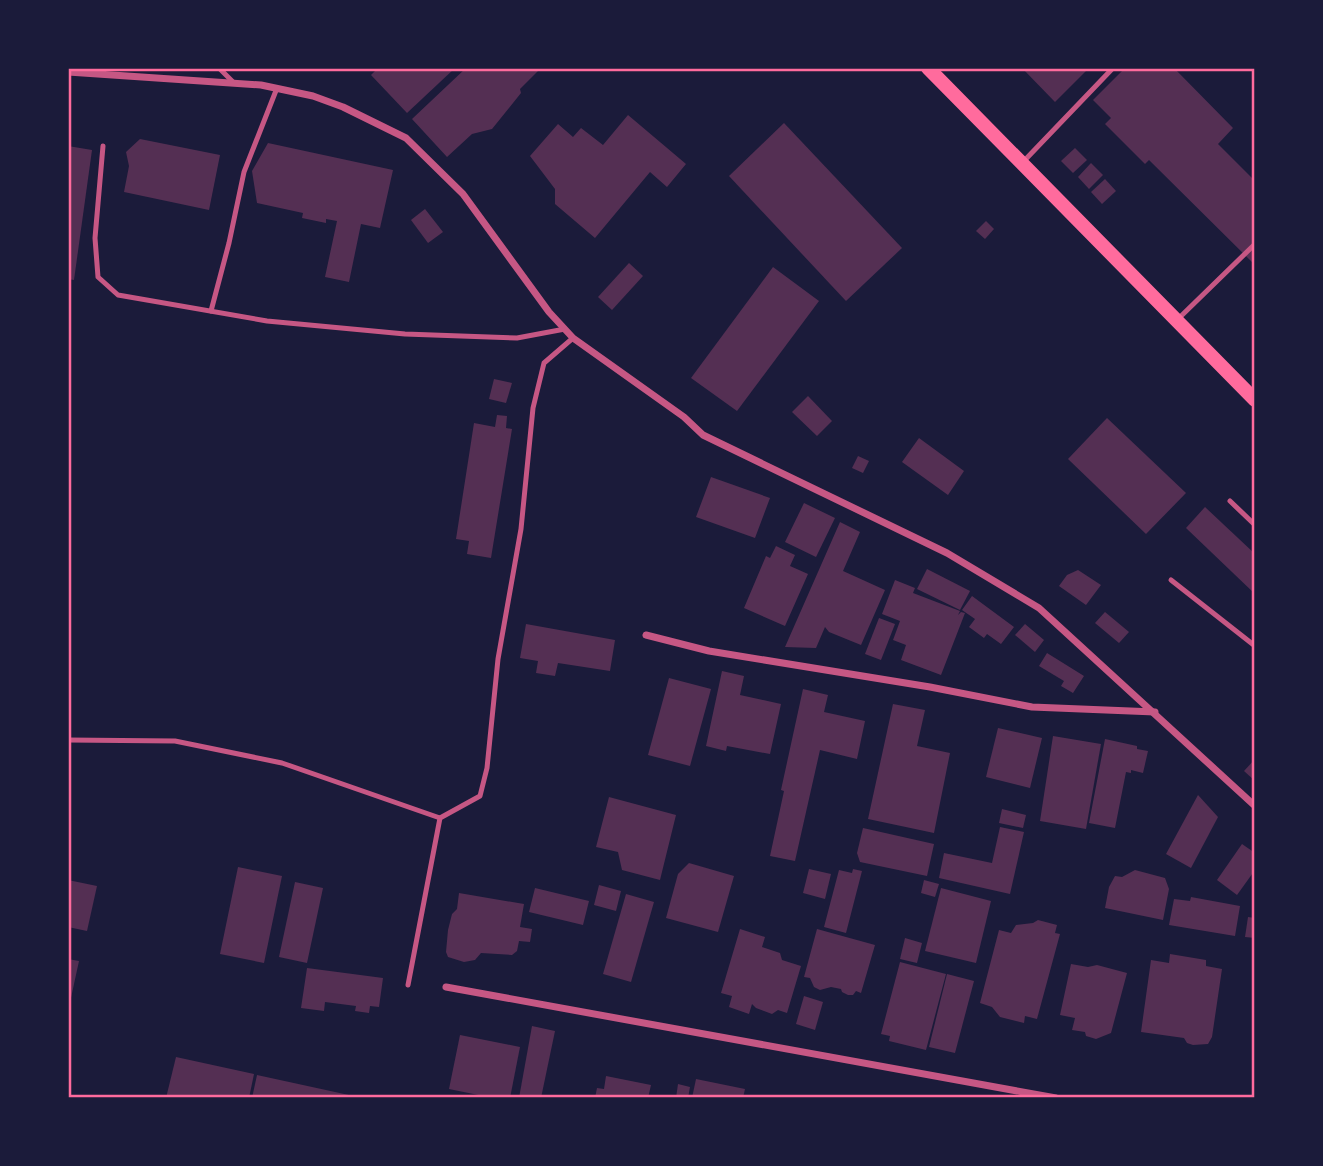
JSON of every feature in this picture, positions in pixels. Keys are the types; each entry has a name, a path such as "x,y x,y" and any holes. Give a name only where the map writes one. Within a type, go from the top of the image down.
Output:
{"main road":[{"path":"928,68 1255,400"}],"street":[{"path":"68,72 235,84 313,96 343,107 406,138 463,194 549,312 573,338 684,416 703,435 947,553 1039,608 1255,806"},
{"path":"646,635 709,651 930,687 1032,707 1155,712"},
{"path":"446,987 1056,1098"}],"lane":[{"path":"219,68 235,84"},
{"path":"1020,164 1113,68"},
{"path":"211,311 244,172 277,89"},
{"path":"103,146 95,238 98,277 118,295 267,321 405,334 517,338 565,329"},
{"path":"1177,320 1255,244"},
{"path":"68,740 175,741 282,763 440,818 480,796 486,768 498,659 521,529 533,408 544,363 573,338"},
{"path":"1230,501 1255,524"},
{"path":"1171,580 1255,646"},
{"path":"408,985 440,818"}],"building":[{"path":"378,68 455,68 407,113 371,75"},
{"path":"466,68 536,68 538,71 520,89 521,93 492,129 472,134 447,157 412,119"},
{"path":"1022,68 1089,68 1055,102"},
{"path":"1125,68 1174,68 1233,128 1218,144 1255,181 1255,265 1149,160 1145,164 1105,124 1111,118 1093,100"},
{"path":"628,115 686,164 667,187 650,172 595,238 555,204 555,189 530,156 558,124 573,137 581,128 603,145"},
{"path":"784,123 902,248 846,301 729,176"},
{"path":"140,139 220,155 209,210 124,192 129,166 126,152"},
{"path":"268,143 393,170 380,228 361,224 349,282 325,277 337,221 326,219 326,223 302,218 303,213 257,203 252,171"},
{"path":"68,146 92,150 74,280 68,279"},
{"path":"1075,148 1087,160 1073,173 1061,161"},
{"path":"1091,163 1103,175 1089,189 1078,177"},
{"path":"1105,179 1116,191 1102,204 1091,192"},
{"path":"425,209 443,232 428,243 411,220"},
{"path":"986,221 994,229 985,239 976,231"},
{"path":"629,263 643,276 612,310 598,297"},
{"path":"773,267 819,301 737,411 691,378"},
{"path":"494,379 512,383 506,403 489,399"},
{"path":"808,396 832,421 817,436 792,412"},
{"path":"497,415 507,416 506,428 512,429 491,558 467,554 469,541 456,539 474,423 495,427"},
{"path":"1107,418 1186,493 1146,534 1068,459"},
{"path":"919,438 964,471 948,495 902,462"},
{"path":"858,456 869,461 863,473 852,468"},
{"path":"711,477 770,498 755,538 696,517"},
{"path":"804,503 835,518 816,557 785,542"},
{"path":"1205,507 1255,554 1255,594 1186,528"},
{"path":"840,522 860,532 843,571 885,590 861,645 829,632 825,627 816,648 785,647"},
{"path":"776,546 795,555 790,566 808,574 785,626 744,608 766,556 770,558"},
{"path":"927,569 970,591 960,610 917,589"},
{"path":"1078,570 1101,585 1086,605 1059,586 1067,575"},
{"path":"895,580 915,588 913,593 960,611 958,615 965,613 941,675 901,660 906,645 893,640 900,621 882,614"},
{"path":"972,596 1014,627 1001,644 987,634 984,638 969,627 975,619 962,610"},
{"path":"1105,612 1129,632 1119,643 1095,623"},
{"path":"879,618 895,624 881,660 865,654"},
{"path":"526,624 615,640 610,671 558,663 555,676 536,673 538,661 520,658"},
{"path":"1025,624 1044,640 1035,652 1015,635"},
{"path":"1047,653 1084,676 1073,693 1061,686 1064,681 1039,666"},
{"path":"722,671 744,676 740,695 781,704 770,754 727,746 726,751 706,746"},
{"path":"669,678 711,689 690,766 648,755"},
{"path":"803,689 828,695 824,712 865,721 857,759 820,750 795,861 770,856"},
{"path":"893,704 925,710 917,746 950,753 934,833 868,819"},
{"path":"998,728 1042,738 1030,788 986,777"},
{"path":"1053,736 1101,744 1086,829 1040,821"},
{"path":"1105,739 1148,751 1143,773 1131,770 1131,773 1126,772 1115,828 1089,823"},
{"path":"1255,759 1255,781 1244,771"},
{"path":"1198,795 1218,817 1191,868 1166,854"},
{"path":"609,797 676,815 660,880 622,870 618,852 596,847"},
{"path":"1002,809 1026,815 1023,828 999,823"},
{"path":"1000,827 1024,832 1010,894 939,878 944,853 992,863"},
{"path":"863,828 934,844 927,876 860,862 857,853"},
{"path":"1242,844 1255,853 1255,870 1237,895 1217,880"},
{"path":"689,863 734,876 718,932 666,918 678,874"},
{"path":"238,867 282,876 264,963 220,954"},
{"path":"809,869 831,874 825,899 803,893"},
{"path":"853,869 862,871 846,933 824,927 839,870 852,873"},
{"path":"1135,870 1165,878 1169,889 1163,920 1105,908 1109,887 1115,876 1122,877"},
{"path":"68,880 97,886 87,931 68,927"},
{"path":"924,880 939,884 935,897 921,893"},
{"path":"295,882 323,888 307,963 279,957"},
{"path":"599,885 621,891 616,911 594,905"},
{"path":"535,888 589,901 583,925 529,912"},
{"path":"941,888 991,901 976,963 925,951"},
{"path":"459,893 524,904 520,927 532,929 530,942 519,941 517,951 512,955 481,953 475,960 464,962 448,957 448,930 452,914 457,909"},
{"path":"626,894 654,902 631,982 603,974"},
{"path":"1191,897 1240,906 1235,936 1169,925 1174,899 1190,901"},
{"path":"1248,917 1255,918 1255,938 1245,937"},
{"path":"1038,920 1057,925 1055,933 1060,934 1037,1019 1025,1016 1024,1023 1000,1017 992,1007 980,1003 999,930 1011,933 1016,925"},
{"path":"740,929 765,937 762,947 780,953 782,960 801,966 787,1013 778,1010 772,1014 752,1004 749,1014 729,1007 732,996 721,993"},
{"path":"817,929 875,945 861,993 856,991 853,995 848,995 841,989 831,987 820,990 814,987 810,978 804,977"},
{"path":"905,938 922,943 917,963 900,959"},
{"path":"1170,954 1206,960 1206,966 1222,969 1212,1037 1208,1044 1193,1045 1187,1043 1184,1038 1141,1032 1151,960 1169,963"},
{"path":"68,959 79,961 69,1007 68,1007"},
{"path":"900,962 946,974 926,1050 889,1041 890,1036 881,1034"},
{"path":"1071,964 1088,967 1097,965 1127,973 1111,1033 1096,1039 1086,1036 1085,1032 1072,1030 1075,1018 1060,1015"},
{"path":"307,968 383,978 379,1007 370,1006 369,1013 355,1011 356,1006 325,1002 324,1011 301,1008"},
{"path":"947,974 974,981 955,1053 929,1047"},
{"path":"804,996 823,1002 815,1030 796,1024"},
{"path":"532,1026 555,1031 541,1098 519,1098"},
{"path":"460,1035 520,1047 510,1098 493,1098 449,1089"},
{"path":"176,1057 254,1074 249,1098 166,1098"},
{"path":"257,1075 358,1097 358,1098 252,1098"},
{"path":"606,1076 651,1085 648,1098 595,1098 597,1088 604,1089"},
{"path":"696,1079 745,1089 743,1098 692,1098"},
{"path":"678,1084 690,1087 688,1098 676,1098"}]}
